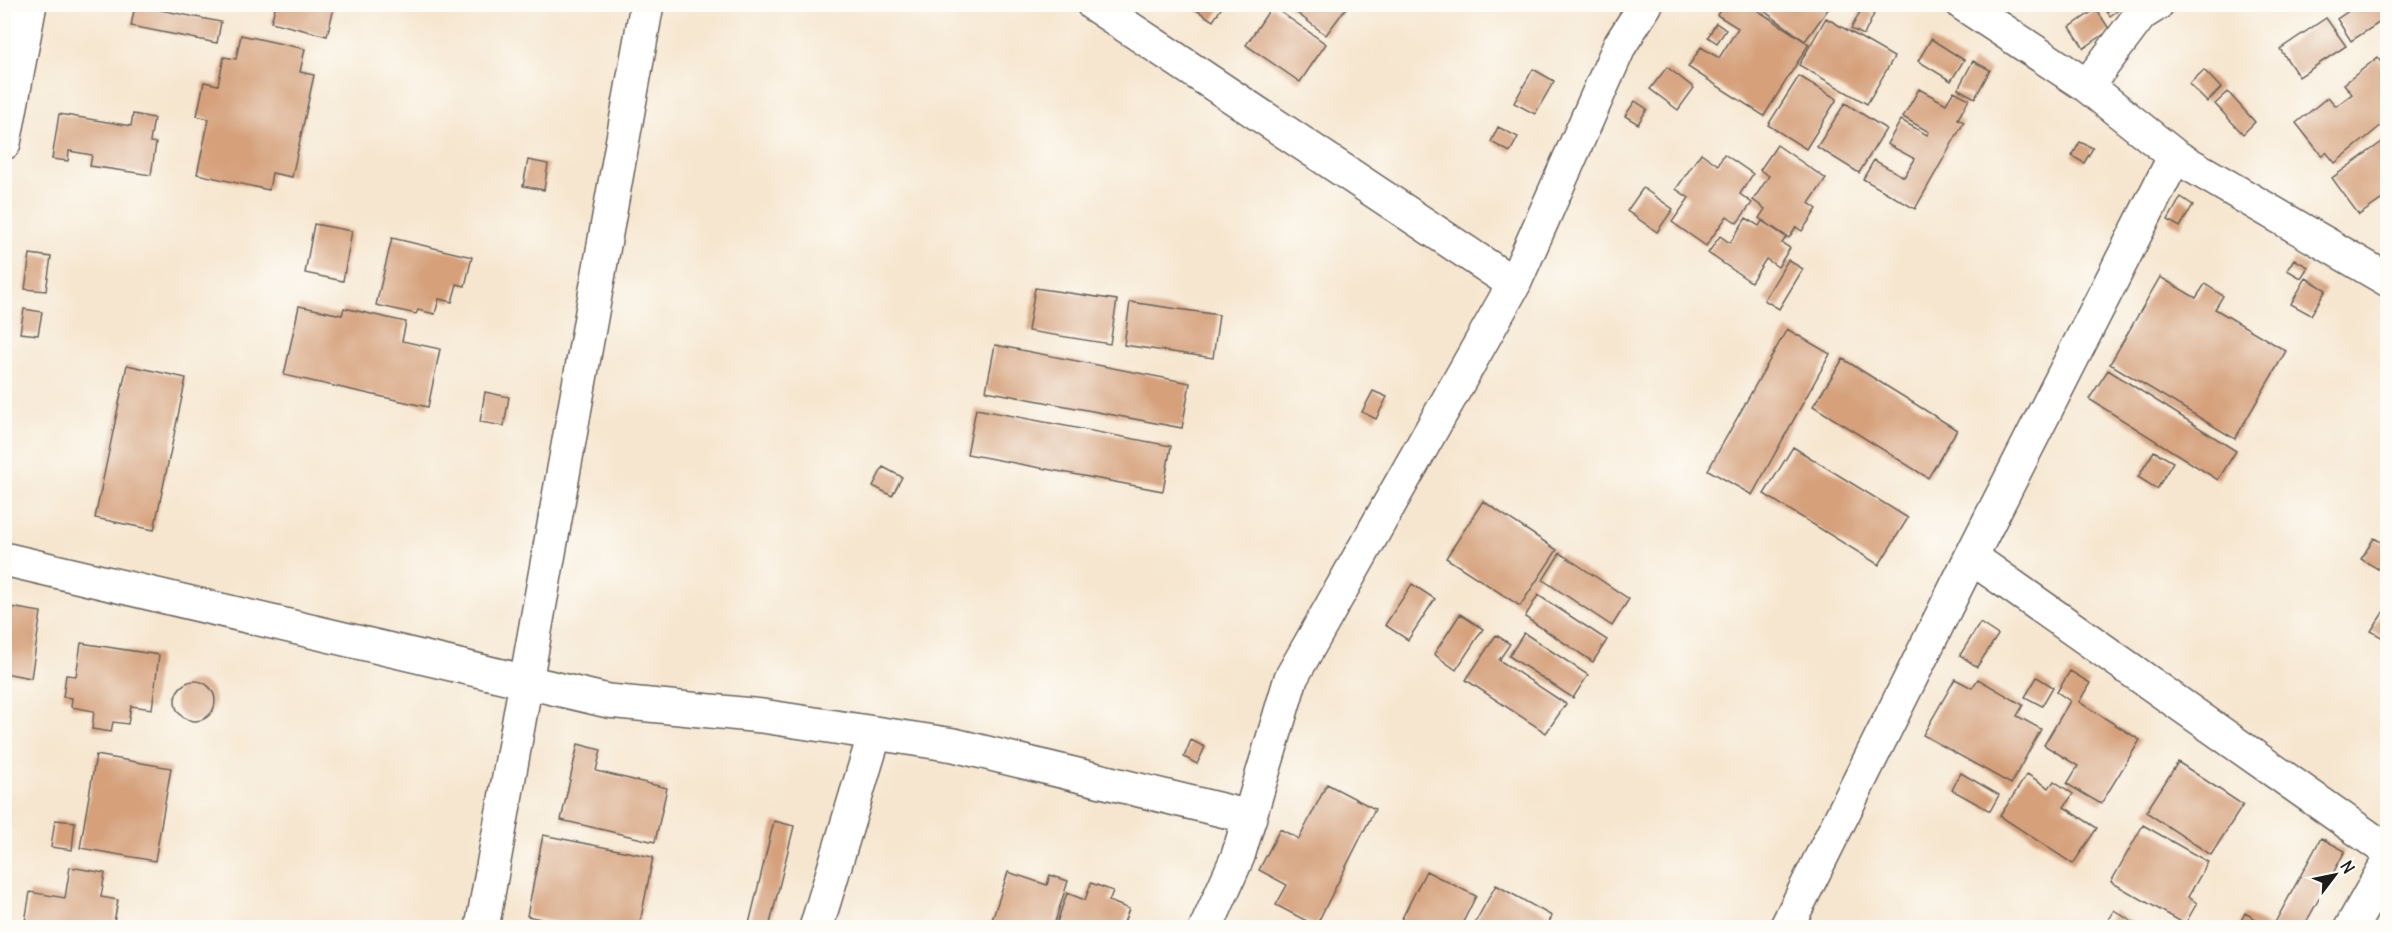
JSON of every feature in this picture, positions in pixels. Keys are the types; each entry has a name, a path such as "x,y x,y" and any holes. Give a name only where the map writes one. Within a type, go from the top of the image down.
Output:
{"street":[{"path":"4,143 30,4"},
{"path":"482,927 647,4"},
{"path":"1094,4 1514,284"},
{"path":"1206,927 1238,856 1291,678 1514,284 1620,45 1646,4"},
{"path":"1963,4 2087,86 2175,156 2388,280"},
{"path":"2087,86 2141,14 2157,4"},
{"path":"1786,927 2175,156"},
{"path":"1971,557 2388,851"},
{"path":"4,560 608,701 762,716 954,745 1250,817"},
{"path":"816,927 875,733"},
{"path":"2351,927 2388,862"}],"building":[{"path":"276,4 319,4 334,8 327,36 271,22"},
{"path":"1187,4 1224,4 1213,21"},
{"path":"1285,4 1349,4 1326,35"},
{"path":"1724,4 1748,4 1809,44 1764,116 1688,67 1701,47 1719,58 1738,28 1717,15"},
{"path":"1807,4 1832,4 1805,41 1756,5 1798,5 1804,9"},
{"path":"2102,4 2127,4 2110,16"},
{"path":"2359,4 2388,4 2388,17 2351,41 2337,19"},
{"path":"135,5 221,22 217,43 131,26"},
{"path":"1272,6 1326,44 1300,82 1246,45"},
{"path":"1862,8 1874,14 1864,35 1851,29"},
{"path":"2096,9 2110,30 2084,48 2070,27"},
{"path":"1826,18 1894,57 1867,104 1799,65"},
{"path":"2326,18 2346,46 2299,77 2280,49"},
{"path":"1716,23 1726,30 1717,43 1708,37"},
{"path":"241,35 305,49 300,72 314,75 292,177 272,173 269,190 197,174 209,119 197,116 204,82 218,85 224,57 236,59"},
{"path":"1931,39 1964,60 1951,81 1918,61"},
{"path":"2378,57 2388,70 2388,120 2335,163 2326,152 2322,156 2296,123 2328,97 2336,106 2352,94 2344,84"},
{"path":"1973,61 1990,70 1975,98 1958,89"},
{"path":"1667,67 1694,88 1678,110 1650,89"},
{"path":"1533,69 1554,81 1535,114 1514,103"},
{"path":"2204,70 2221,88 2207,102 2189,84"},
{"path":"1799,76 1837,99 1806,149 1768,125"},
{"path":"1919,89 1946,104 1954,91 1969,99 1958,119 1964,122 1915,209 1863,179 1874,160 1904,177 1915,159 1887,144 1901,120 1927,135 1929,132 1903,117"},
{"path":"2228,92 2255,122 2243,134 2215,104"},
{"path":"1635,101 1647,109 1638,124 1625,116"},
{"path":"1845,103 1886,129 1859,173 1817,147"},
{"path":"59,114 131,126 133,114 154,118 150,142 156,143 151,175 90,166 92,155 69,151 68,161 52,159"},
{"path":"1498,127 1518,137 1510,152 1491,142"},
{"path":"2080,142 2093,148 2084,163 2072,156"},
{"path":"2382,142 2388,150 2388,195 2359,215 2332,178"},
{"path":"1777,145 1826,179 1809,203 1817,209 1802,231 1796,227 1789,238 1759,218 1765,209 1753,200 1769,176 1760,170"},
{"path":"1701,153 1718,165 1724,154 1753,174 1740,194 1752,203 1737,223 1727,216 1706,246 1672,222 1689,198 1676,189"},
{"path":"528,160 548,164 544,190 523,186"},
{"path":"1643,188 1673,209 1657,232 1627,211"},
{"path":"2181,197 2193,205 2180,227 2168,220"},
{"path":"1746,218 1759,226 1762,221 1786,237 1782,243 1790,248 1778,267 1766,259 1751,282 1708,253 1720,236 1730,243"},
{"path":"314,224 352,231 343,281 305,273"},
{"path":"392,238 472,257 465,286 457,284 452,302 439,299 435,314 418,310 416,314 376,305"},
{"path":"30,254 51,257 46,291 25,289"},
{"path":"2294,259 2308,267 2301,278 2287,270"},
{"path":"1788,260 1803,269 1779,309 1764,300"},
{"path":"2160,277 2196,298 2205,284 2223,296 2215,309 2286,351 2235,439 2110,364"},
{"path":"2306,278 2326,290 2311,315 2291,304"},
{"path":"1035,288 1117,300 1110,344 1028,331"},
{"path":"1130,302 1219,315 1213,358 1124,345"},
{"path":"299,306 342,315 344,308 406,322 402,341 440,349 428,407 284,375"},
{"path":"24,309 42,312 38,335 20,333"},
{"path":"1787,329 1830,354 1752,495 1708,470"},
{"path":"995,345 1190,383 1182,428 986,391"},
{"path":"1843,359 1957,430 1928,478 1813,406"},
{"path":"127,365 186,378 154,530 95,518"},
{"path":"2108,370 2236,451 2218,480 2089,399"},
{"path":"1373,391 1387,397 1376,419 1362,412"},
{"path":"485,392 509,397 504,426 480,422"},
{"path":"976,409 1171,446 1163,491 967,454"},
{"path":"1793,447 1908,518 1879,565 1764,494"},
{"path":"2154,451 2173,462 2157,489 2138,477"},
{"path":"883,467 902,477 892,496 873,486"},
{"path":"1483,501 1557,550 1520,606 1446,558"},
{"path":"2374,538 2388,546 2388,575 2361,559"},
{"path":"1560,553 1629,599 1612,626 1543,580"},
{"path":"1412,584 1435,599 1408,640 1385,625"},
{"path":"1538,595 1607,640 1593,662 1525,617"},
{"path":"2388,605 2388,641 2371,631"},
{"path":"4,606 41,612 31,678 4,673"},
{"path":"1460,614 1483,629 1456,670 1434,654"},
{"path":"1980,623 1998,635 1977,667 1960,655"},
{"path":"1524,633 1588,675 1573,698 1509,656"},
{"path":"1496,635 1510,644 1499,660 1566,704 1546,733 1466,680"},
{"path":"81,643 159,655 152,709 131,706 128,724 113,722 111,732 92,729 94,711 71,707 72,698 63,697 66,675 76,676"},
{"path":"2070,671 2090,683 2079,702 2140,740 2101,804 2067,784 2078,766 2044,745 2070,701 2057,692"},
{"path":"2037,677 2053,687 2042,706 2025,697"},
{"path":"1955,679 1972,688 1978,679 2023,705 2017,716 2041,729 2011,784 1923,735"},
{"path":"195,681 203,682 209,687 214,693 214,709 209,715 203,720 195,721 187,720 181,715 176,709 175,701 176,693 181,687 187,682"},
{"path":"1191,740 1205,747 1197,764 1184,757"},
{"path":"578,744 601,750 596,771 667,788 655,842 561,820"},
{"path":"96,755 171,768 155,861 80,848"},
{"path":"2178,762 2243,805 2211,855 2146,812"},
{"path":"1961,773 1999,795 1990,811 1952,790"},
{"path":"2027,774 2049,788 2054,781 2073,794 2064,807 2097,828 2073,864 2000,816"},
{"path":"1327,784 1375,809 1316,926 1276,905 1287,885 1259,870 1280,829 1299,839"},
{"path":"55,820 75,822 72,850 51,847"},
{"path":"774,821 794,826 769,928 748,928"},
{"path":"2143,825 2208,862 2188,897 2197,903 2185,924 2111,882"},
{"path":"543,835 653,857 639,928 582,928 527,916"},
{"path":"2321,838 2345,851 2303,928 2272,928"},
{"path":"70,867 105,873 101,897 118,900 113,928 24,928 30,892 65,898"},
{"path":"1426,871 1476,896 1460,928 1397,928"},
{"path":"1008,872 1047,885 1050,875 1068,881 1053,928 990,926"},
{"path":"1091,883 1113,891 1109,901 1129,909 1122,928 1055,928 1067,893 1085,900"},
{"path":"1496,885 1552,916 1546,928 1472,928"},
{"path":"2114,910 2141,928 2103,928"},
{"path":"2245,913 2271,928 2237,928"}]}
